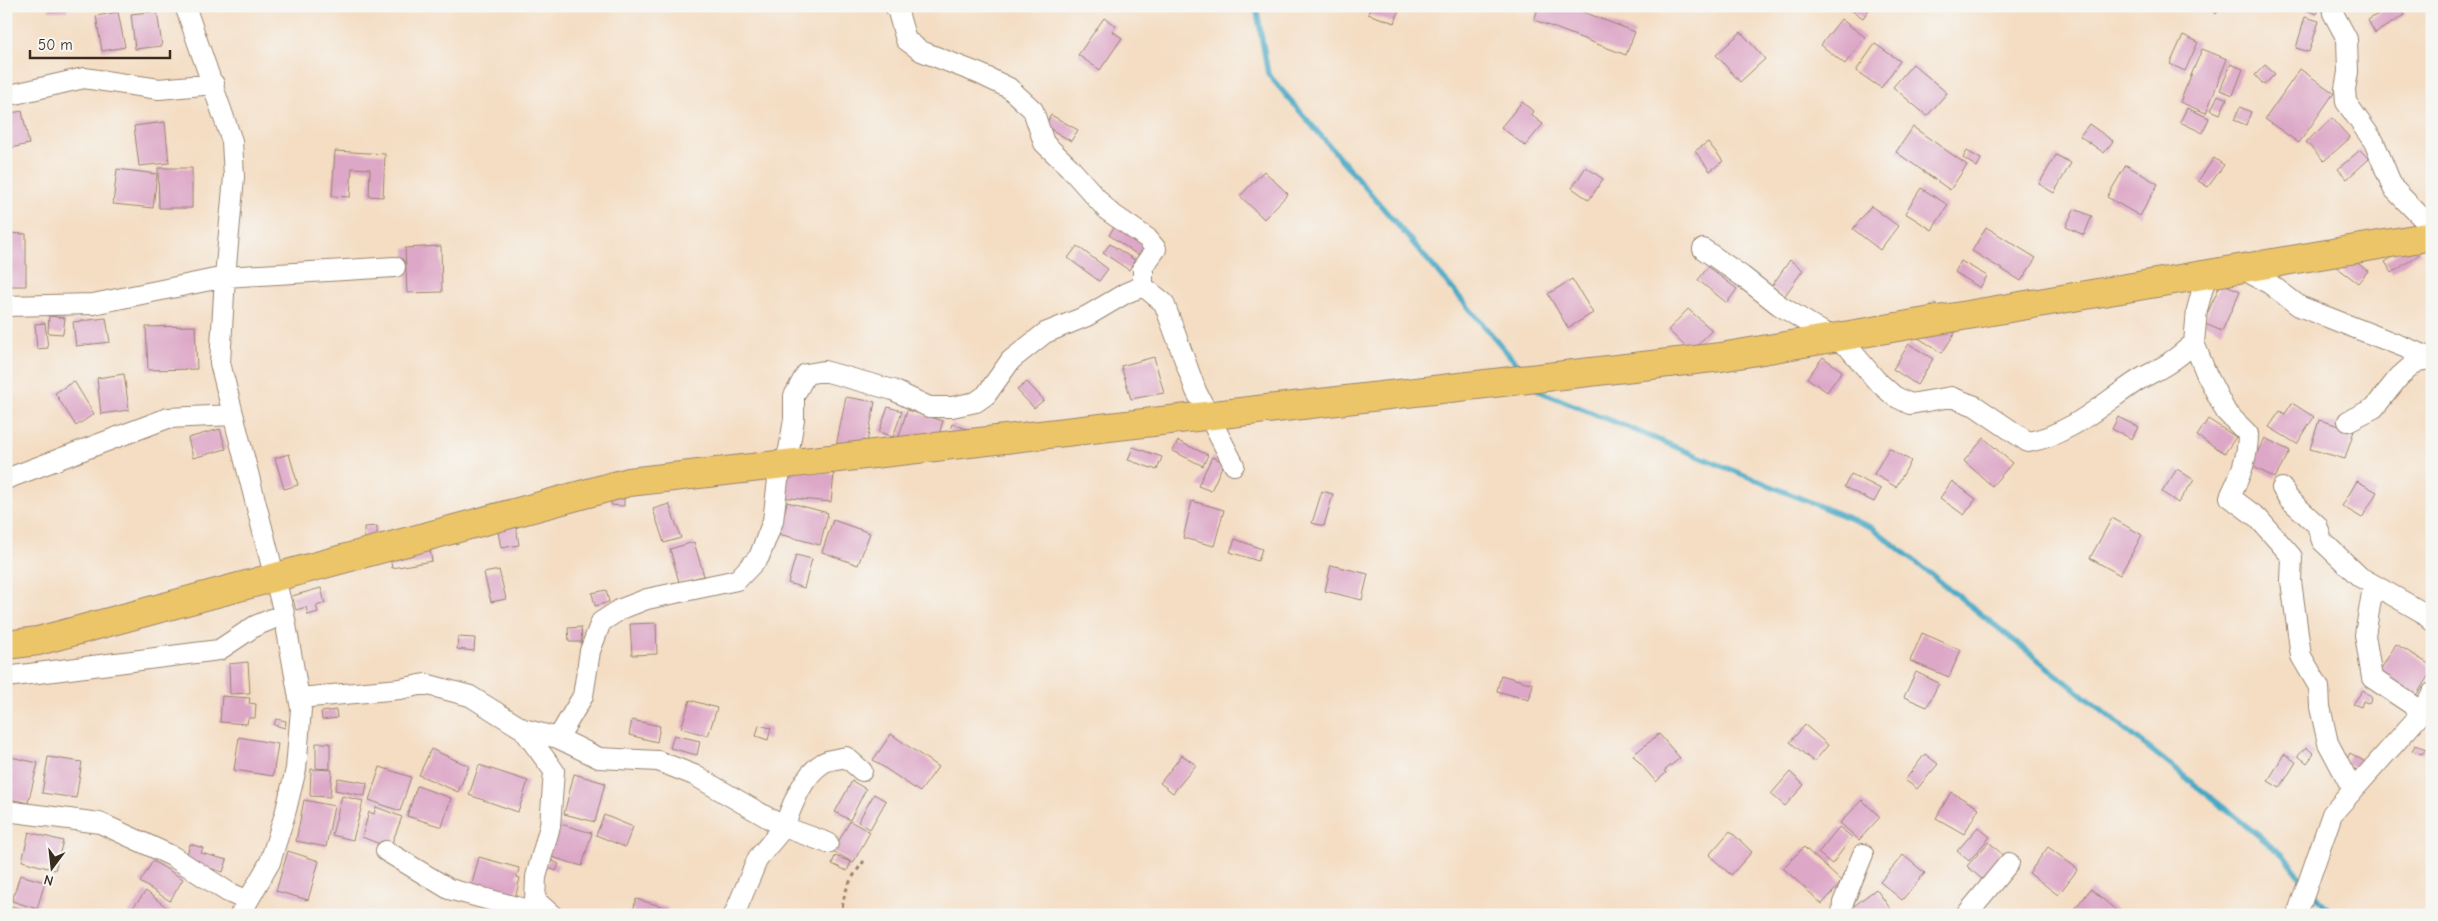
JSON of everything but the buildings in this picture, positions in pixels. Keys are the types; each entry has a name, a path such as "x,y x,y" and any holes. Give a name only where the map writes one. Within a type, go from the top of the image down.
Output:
{"highway":[{"path":"6,645 38,641 629,482 1721,357 2432,236"}],"street":[{"path":"6,811 100,823 172,856 228,892 244,908 270,862 285,814 296,769 301,709 284,614 220,363 234,177 232,141 214,84 185,6"},
{"path":"894,6 898,12 906,40 921,51 1010,88 1033,110 1044,143 1069,167 1108,211 1147,238 1156,249 1143,268 1143,286"},
{"path":"2335,6 2333,13 2347,39 2348,72 2345,89 2346,102 2374,142 2393,188 2432,228"},
{"path":"6,96 84,78 159,89 214,84"},
{"path":"1703,249 1742,276 1778,305 1849,348 1876,380 1894,396 1910,404 1951,397 1976,406 2028,442 2045,439 2076,422 2137,381 2173,361 2194,343"},
{"path":"6,306 93,304 225,277 395,267"},
{"path":"2353,790 2328,742 2320,707 2319,687 2301,656 2291,581 2292,557 2258,518 2230,497 2248,453 2248,434 2226,412 2206,373 2194,343 2197,310 2204,283 2217,269 2242,269 2270,284 2299,306 2432,359"},
{"path":"1143,286 1164,303 1196,391 1234,465"},
{"path":"558,738 583,696 590,651 601,622 621,609 647,599 737,580 759,557 772,521 778,480 789,450 794,419 794,396 806,374 824,371 893,390 929,407 976,402 986,395 1012,360 1045,333 1087,316 1126,293 1143,286"},
{"path":"2348,421 2374,408 2400,377 2417,361 2432,359"},
{"path":"6,479 168,418 233,415"},
{"path":"2282,488 2289,499 2317,524 2322,541 2360,577 2422,612 2432,621"},
{"path":"2373,586 2366,635 2372,678 2411,704 2420,715"},
{"path":"6,677 218,650 255,626 284,614"},
{"path":"299,698 400,689 425,684 470,696 522,729 558,738 599,758 658,761 694,775 784,827 828,843"},
{"path":"2297,915 2332,814 2420,715 2432,693"},
{"path":"522,729 554,771 550,826 526,908"},
{"path":"734,915 758,858 784,827 792,804 807,780 823,763 846,757 862,771"},
{"path":"386,851 449,889 552,915"},
{"path":"1842,915 1843,903 1863,854"},
{"path":"1966,915 2009,863"}],"path":[{"path":"842,915 842,901 849,880 864,861"}],"waterway":[{"path":"1256,6 1268,74 1522,370"},
{"path":"1536,387 1539,391 1873,528 2283,855 2304,881"},
{"path":"2310,888 2333,915"}]}
